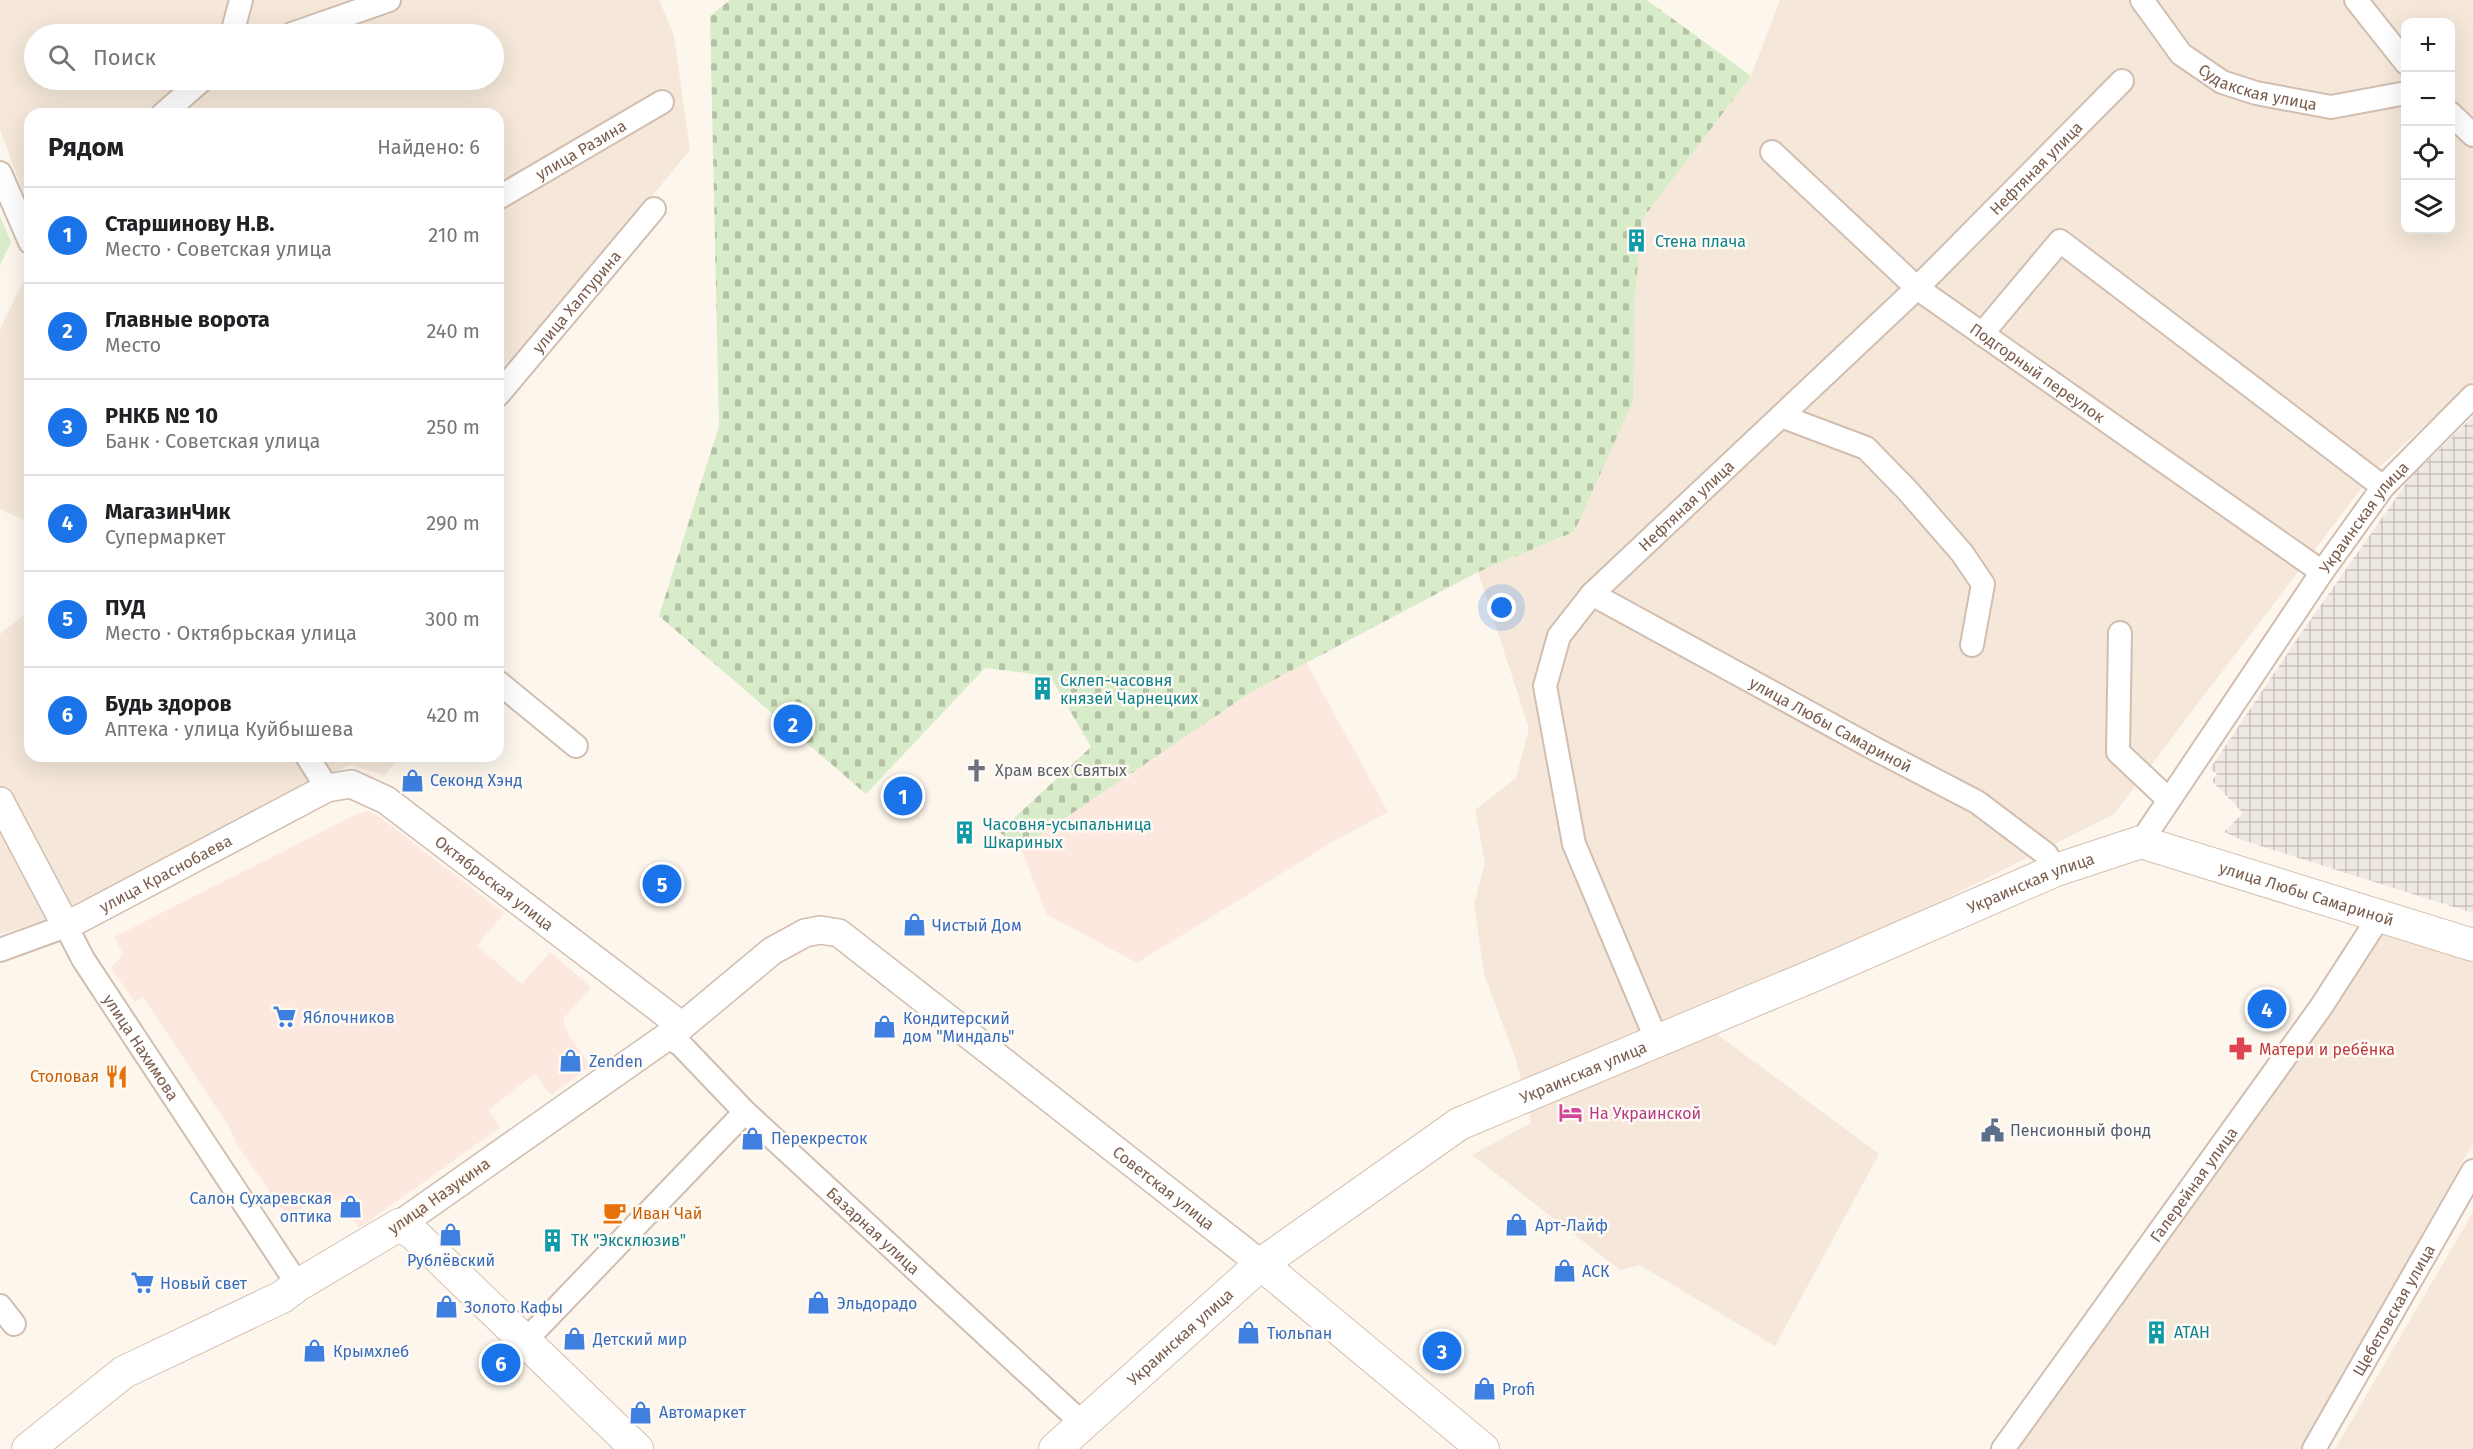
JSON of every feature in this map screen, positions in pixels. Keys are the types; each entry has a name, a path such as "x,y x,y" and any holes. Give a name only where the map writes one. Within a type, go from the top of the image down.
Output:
{"main road":[{"name":"Украинская улица","path":"1055,1449 1261,1264 1459,1124 2056,870 2141,842"},
{"name":"улица Любы Самариной","path":"2141,842 2473,945"},
{"name":"улица Назукина","path":"45,1444 124,1372 282,1297 298,1285 399,1225"},
{"path":"399,1225 413,1233 525,1341 628,1446"},
{"name":"Советская улица","path":"1261,1264 1483,1449"}],"street":[{"path":"235,24 241,0"},
{"path":"321,24 389,0"},
{"name":"Судакская улица","path":"2142,0 2181,54 2222,82 2256,93 2331,107 2401,94"},
{"path":"2356,0 2401,57"},
{"name":"Нефтяная улица","path":"1657,1041 1574,844 1545,686 1559,636 1592,594 1917,288 2122,81"},
{"path":"170,108 191,90"},
{"name":"улица Разина","path":"504,194 662,102"},
{"path":"2455,117 2473,135"},
{"name":"Подгорный переулок","path":"1772,152 1917,288 2322,572"},
{"path":"0,173 24,228"},
{"name":"улица Халтурина","path":"504,388 654,209"},
{"path":"1982,334 2060,241 2383,487"},
{"name":"Украинская улица","path":"2141,842 2322,572 2383,487 2473,396"},
{"path":"1781,416 1866,448 1908,491 1962,553 1983,584 1972,645"},
{"name":"улица Любы Самариной","path":"1592,594 1977,802 2046,854 2056,870"},
{"path":"2120,633 2118,752 2169,800"},
{"path":"504,687 576,746"},
{"path":"311,762 327,788"},
{"name":"Октябрьская улица","path":"327,788 351,783 386,800 674,1031"},
{"name":"улица Краснобаева","path":"0,950 66,926 327,788"},
{"name":"улица Нахимова","path":"0,801 83,958 298,1285"},
{"name":"Галерейная улица","path":"2003,1449 2321,1007 2379,917"},
{"name":"улица Назукина","path":"399,1225 674,1031 772,951 805,933 820,930 839,933"},
{"name":"Советская улица","path":"839,933 1261,1264"},
{"name":"Базарная улица","path":"674,1031 681,1045 745,1112 1082,1423"},
{"path":"525,1341 745,1112"},
{"name":"Щебетовская улица","path":"2314,1449 2473,1171"}],"shaded area":[{"path":"0,0 659,0 674,35 690,150 504,375 504,108 24,108 24,195 0,129"},
{"path":"1780,0 2473,0 2473,381 2373,473 2114,814 1894,925 1683,1012 1522,1084 1516,1060 1484,974 1474,904 1485,863 1475,810 1516,778 1529,728 1478,572 1575,532 1635,293 1643,218 1751,76"},
{"path":"24,280 24,520 0,509 0,329"},
{"path":"2473,417 2473,913 2242,840 2224,832 2243,813 2212,781 2217,774 2210,769 2295,642 2410,478"},
{"path":"24,615 24,762 395,762 385,775 349,765 84,908 0,934 0,634"},
{"path":"1306,662 1388,812 1334,841 1137,963 1046,914 1021,848 1253,691"},
{"path":"367,811 380,817 504,913 477,946 522,984 550,952 591,987 563,1019 568,1035 591,1066 551,1095 535,1074 488,1110 501,1127 359,1228 338,1199 304,1207 288,1218 236,1143 231,1130 143,997 135,1002 111,968 123,954 114,937"},
{"path":"2386,929 2473,957 2473,1143 2301,1449 2013,1449 2076,1358"},
{"path":"1710,1029 1879,1154 1775,1346 1640,1265 1620,1270 1472,1155 1531,1123 1528,1104"},
{"path":"2473,1212 2473,1449 2335,1449"}],"green space":[{"path":"730,0 1647,0 1751,76 1643,218 1635,293 1633,401 1574,532 1478,572 1253,691 1021,848 999,832 1091,747 1050,676 985,668 866,794 659,616 719,426 710,16"},
{"path":"0,217 11,242 0,265"}],"place":[{"name":"Стена плача","path":"1637,241"},
{"name":"Склеп-часовня князей Чарнецких","path":"1042,689"},
{"name":"Главные ворота","path":"793,724"},
{"name":"Храм всех Святых","path":"977,770"},
{"name":"Секонд Хэнд","path":"412,780"},
{"name":"Старшинову Н.В.","path":"903,796"},
{"name":"Часовня-усыпальница Шкариных","path":"965,833"},
{"name":"ПУД","path":"662,884"},
{"name":"Чистый Дом","path":"914,925"},
{"name":"МагазинЧик","path":"2267,1009"},
{"name":"Яблочников","path":"285,1017"},
{"name":"Кондитерский дом \"Миндаль\"","path":"885,1027"},
{"name":"Матери и ребёнка","path":"2241,1049"},
{"name":"Zenden","path":"571,1061"},
{"name":"Столовая","path":"117,1076"},
{"name":"На Украинской","path":"1571,1113"},
{"name":"Пенсионный фонд","path":"1992,1130"},
{"name":"Перекресток","path":"753,1138"},
{"name":"Салон Сухаревская оптика","path":"350,1207"},
{"name":"Иван Чай","path":"614,1213"},
{"name":"Арт-Лайф","path":"1517,1225"},
{"name":"Рублёвский","path":"451,1235"},
{"name":"ТК \"Эксклюзив\"","path":"553,1240"},
{"name":"АСК","path":"1564,1271"},
{"name":"Новый свет","path":"142,1283"},
{"name":"Эльдорадо","path":"819,1303"},
{"name":"Золото Кафы","path":"446,1307"},
{"name":"АТАН","path":"2156,1332"},
{"name":"Тюльпан","path":"1249,1333"},
{"name":"Детский мир","path":"575,1339"},
{"name":"Крымхлеб","path":"315,1351"},
{"name":"РНКБ № 10","path":"1442,1351"},
{"name":"Будь здоров","path":"501,1363"},
{"name":"Profi","path":"1484,1389"},
{"name":"Автомаркет","path":"641,1412"}]}
